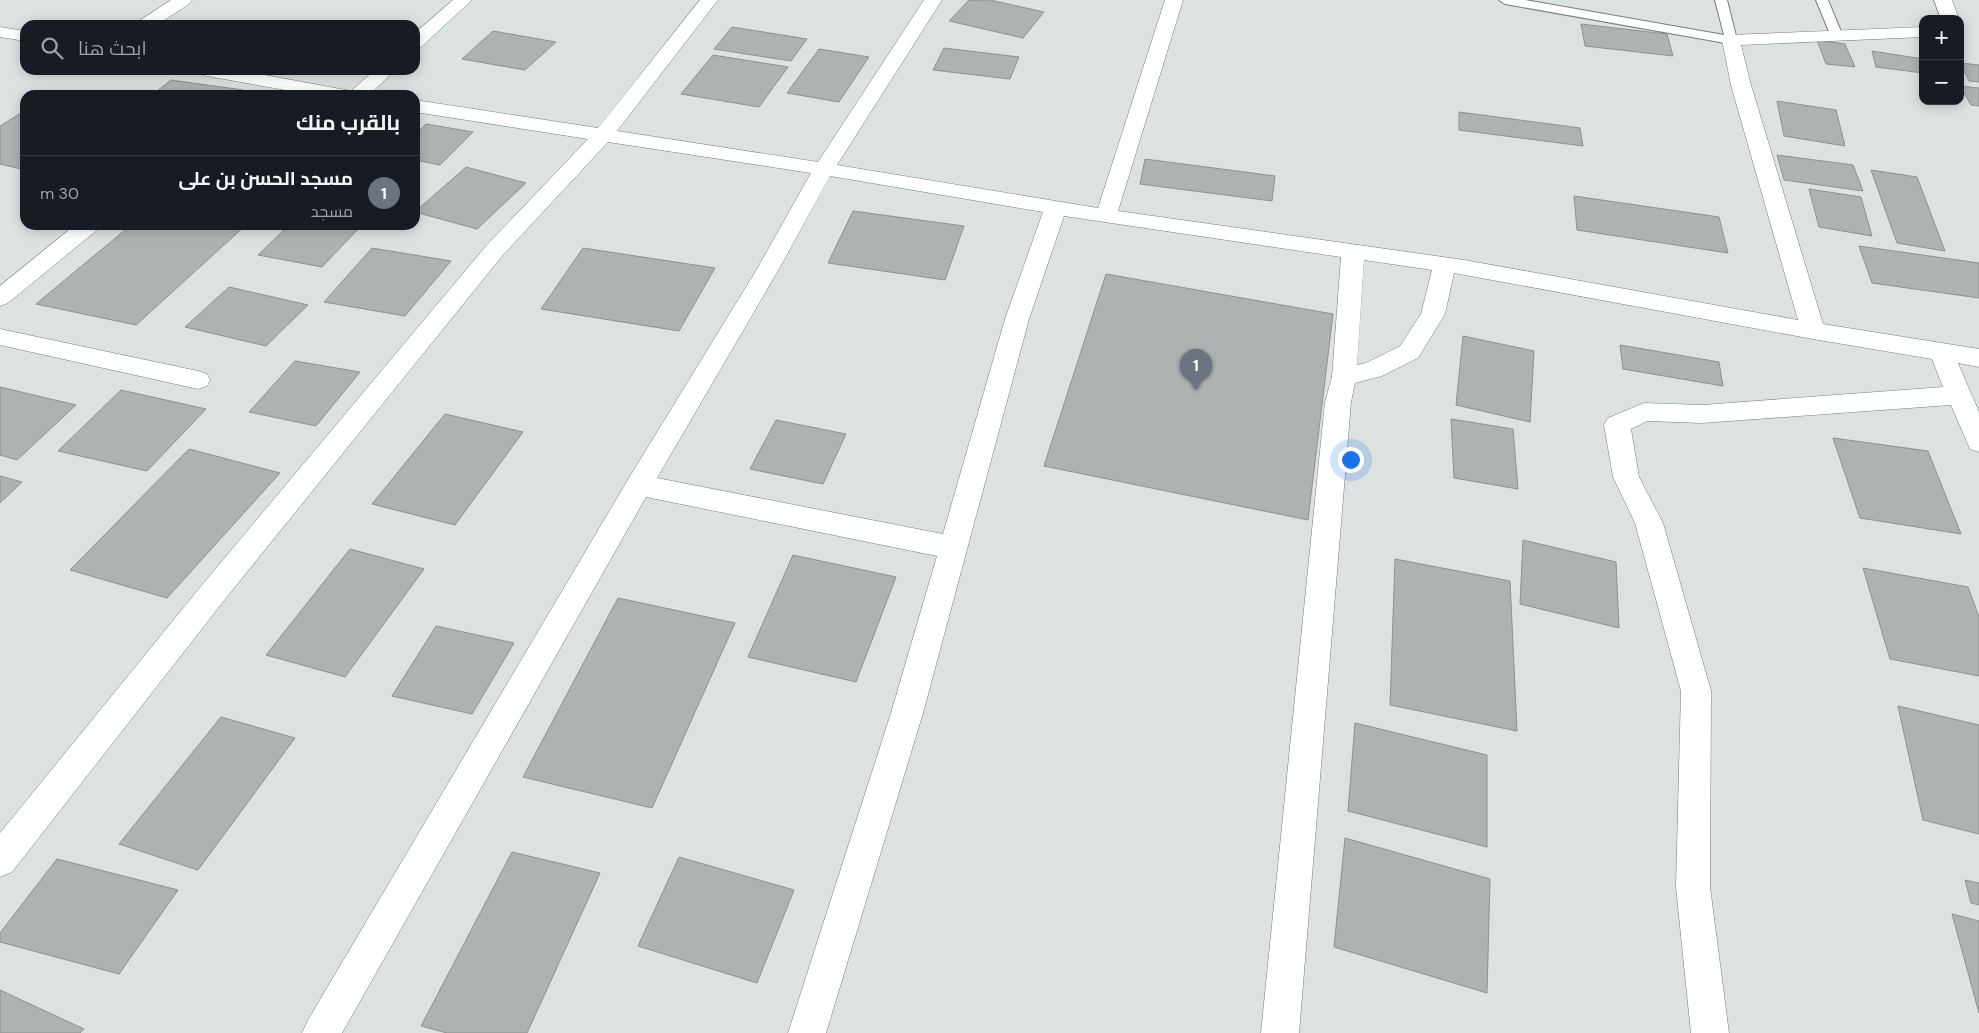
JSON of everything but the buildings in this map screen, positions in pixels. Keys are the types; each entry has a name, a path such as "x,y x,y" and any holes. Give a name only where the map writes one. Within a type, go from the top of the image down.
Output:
{"street":[{"path":"153,20 183,0"},
{"path":"420,39 463,0"},
{"path":"0,860 212,594 494,251 604,134 710,0"},
{"path":"321,1033 639,485 768,269 824,169 915,30 932,0"},
{"path":"1106,216 1174,0"},
{"path":"1943,0 1949,15"},
{"path":"0,32 20,35"},
{"path":"1813,331 1741,85 1731,40 1836,34 1919,32"},
{"path":"236,75 318,90"},
{"path":"364,90 380,75"},
{"path":"253,90 264,80"},
{"path":"420,107 824,169 1106,216 1445,264 1813,331 1979,358"},
{"path":"807,1033 907,714 1017,319 1056,208"},
{"path":"0,298 83,230"},
{"path":"1280,1033 1337,412 1344,377 1353,252"},
{"path":"1344,377 1372,370 1409,352 1433,314 1445,264"},
{"path":"0,337 198,380"},
{"path":"1941,352 1979,442"},
{"path":"1710,1033 1693,888 1696,691 1649,523 1626,477 1617,425 1644,412 1702,414 1959,395"},
{"path":"639,485 772,510 954,548"}],"lane":[{"path":"1505,0 1731,40 1721,0"},
{"path":"1822,0 1836,34"}],"place":[{"name":"مسجد الحسن بن على","path":"1196,390"}]}
